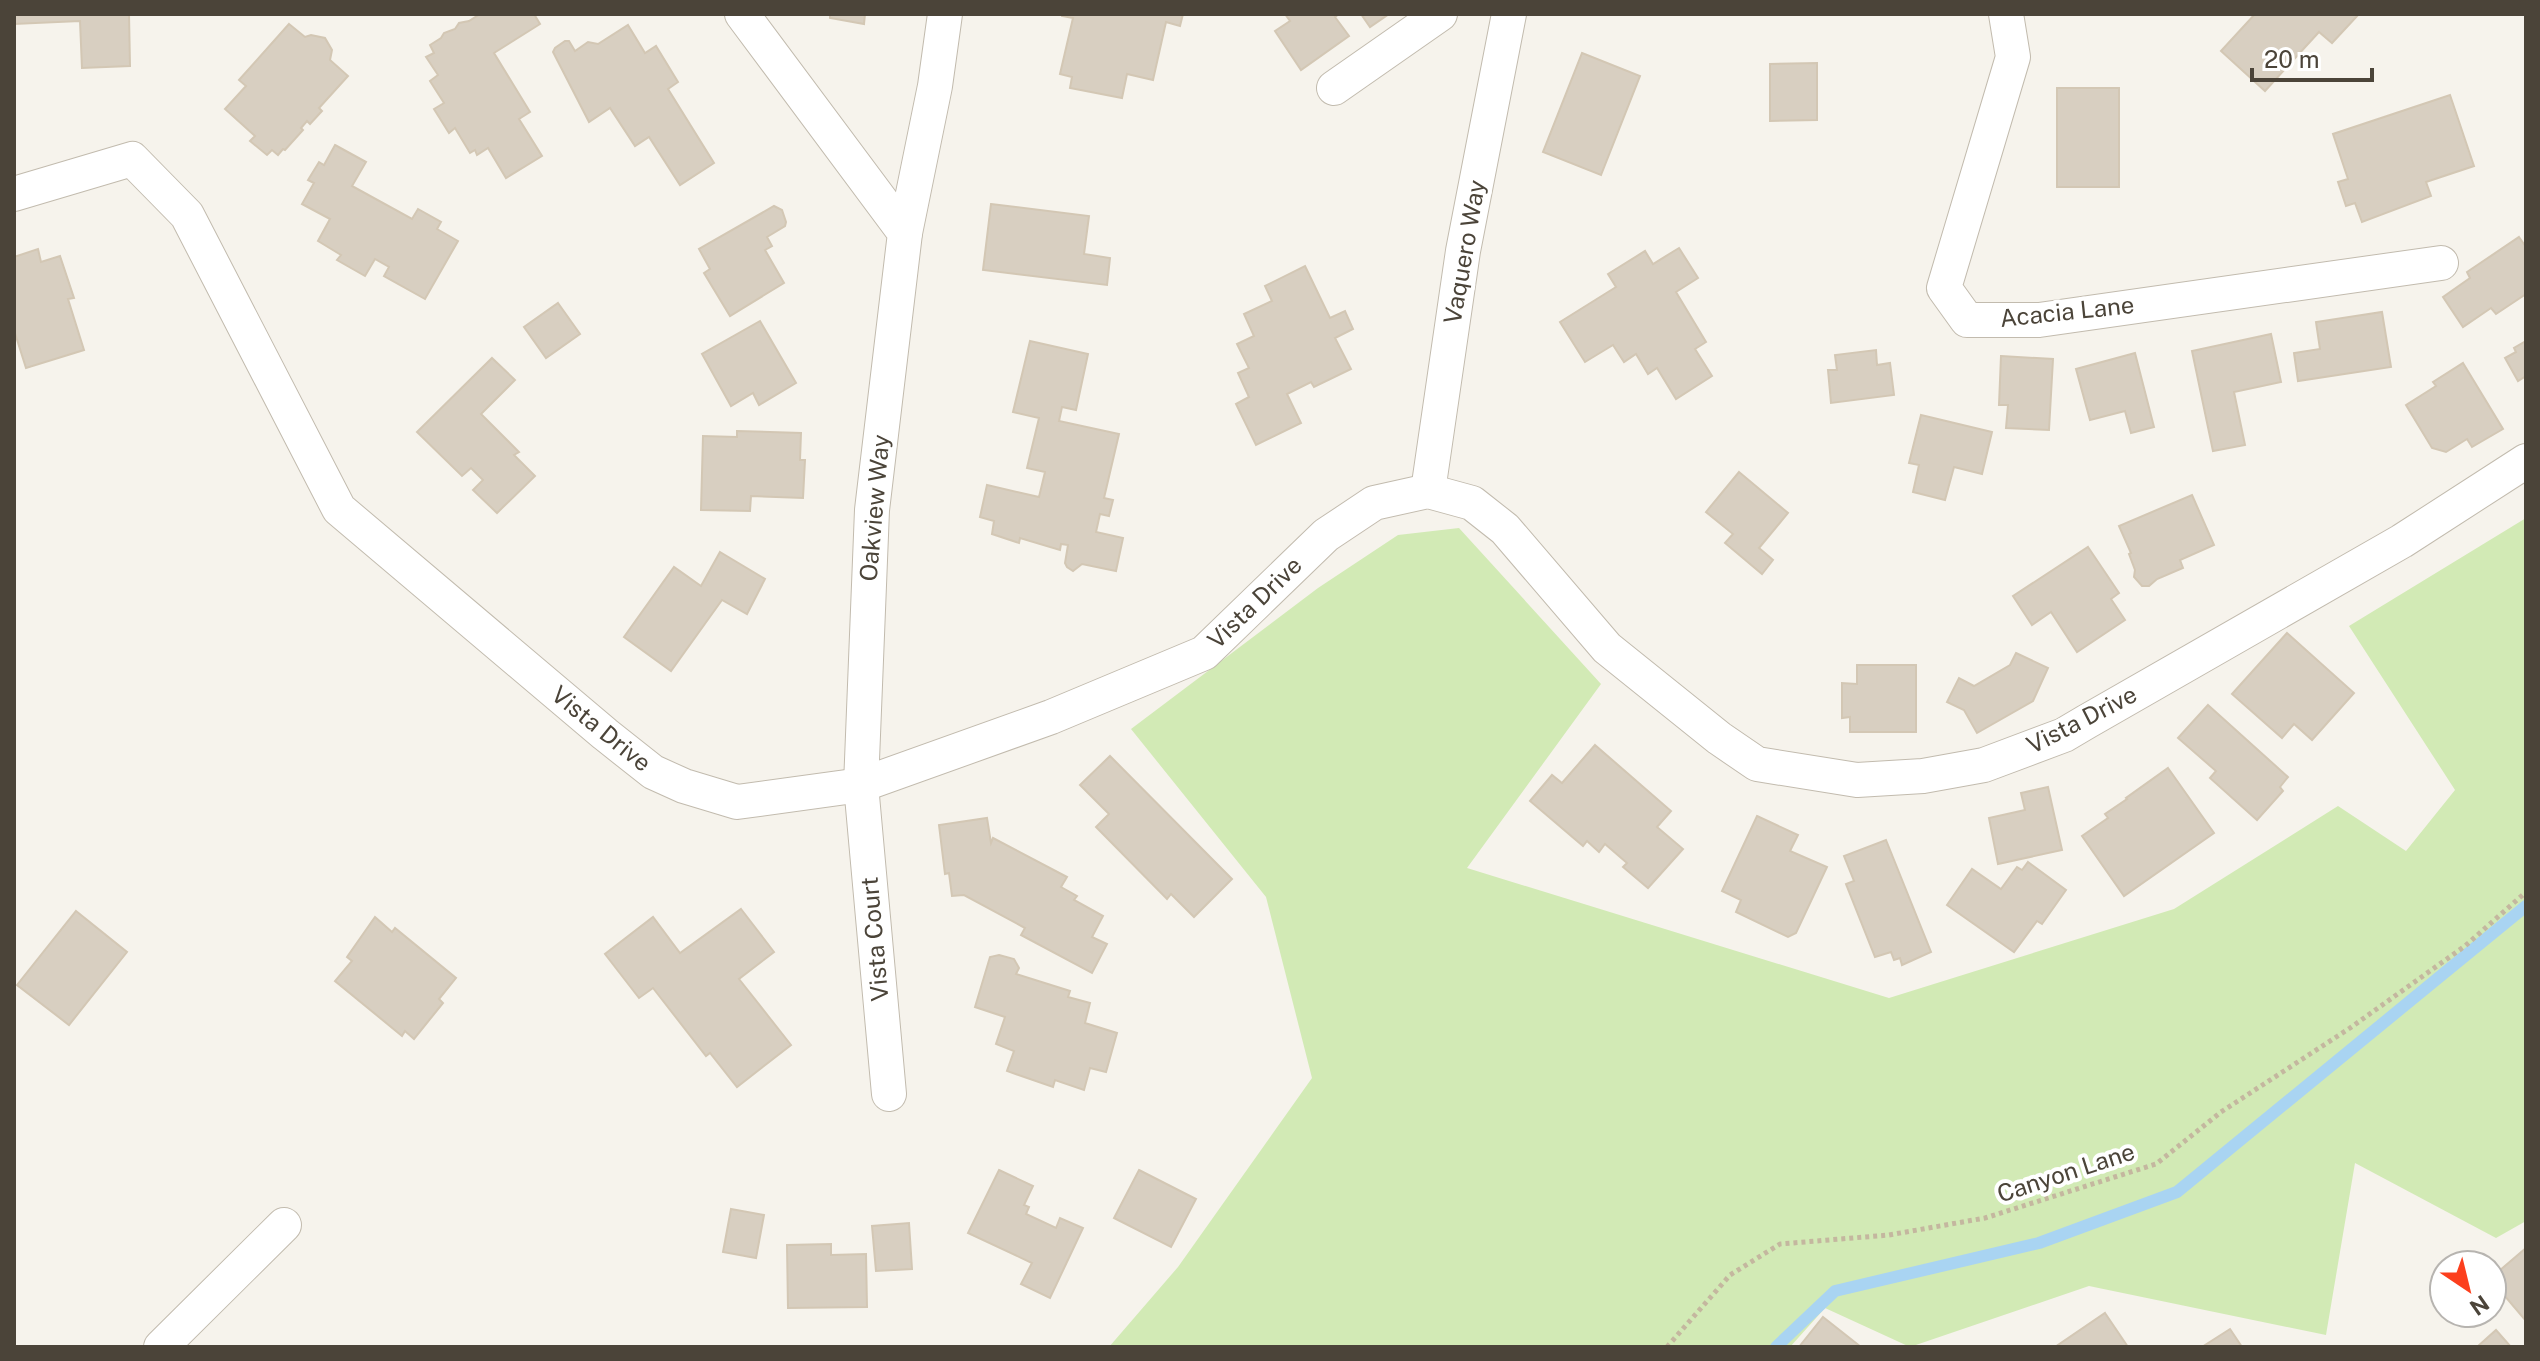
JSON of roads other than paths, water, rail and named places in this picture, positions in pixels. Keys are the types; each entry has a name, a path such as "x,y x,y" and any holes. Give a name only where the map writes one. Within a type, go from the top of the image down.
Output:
{"street":[{"path":"742,14 905,233"},
{"name":"Oakview Way","path":"861,785 872,510 905,233 935,86 945,14"},
{"path":"1334,88 1440,14"},
{"name":"Vaquero Way","path":"1428,491 1463,251 1509,14"},
{"name":"Acacia Lane","path":"2006,14 2013,57 1944,288 1967,320 2039,320 2441,263"},
{"name":"Vista Drive","path":"14,194 132,159 187,215 339,509 653,772 684,786 737,802 861,785 1051,717 1204,653 1326,535 1374,503 1428,491 1472,503 1505,529 1607,648 1719,738 1757,764 1857,780 1923,776 1984,765 2064,735 2402,541 2526,461"},
{"name":"Vista Court","path":"861,785 889,1094"},
{"path":"161,1347 284,1225"}],"waterway":[{"path":"1776,1347 1835,1291 2039,1243 2177,1192 2526,906"}]}
